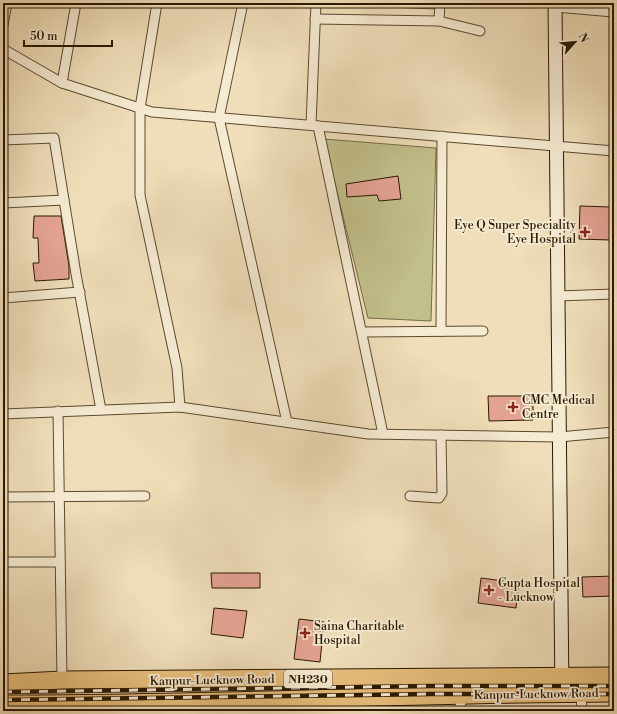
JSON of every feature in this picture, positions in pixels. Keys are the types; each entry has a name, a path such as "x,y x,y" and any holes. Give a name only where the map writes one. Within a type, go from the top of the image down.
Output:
{"highway":[{"name":"Kanpur-Lucknow Road","path":"3,682 62,680 614,676"},
{"name":"Kanpur-Lucknow Road","path":"3,704 461,703 562,694 614,694"}],"street":[{"path":"3,25 7,3"},
{"path":"62,83 76,3"},
{"path":"157,3 140,108 140,195 178,368 180,407"},
{"path":"243,3 219,118 287,422"},
{"path":"316,3 314,126 384,434"},
{"path":"439,21 440,3"},
{"path":"562,694 555,5 614,12"},
{"path":"315,19 439,21 480,31"},
{"path":"3,49 62,83 152,112 614,151"},
{"path":"441,331 442,136"},
{"path":"3,140 54,138 102,410"},
{"path":"3,204 64,200"},
{"path":"3,298 80,292"},
{"path":"558,296 614,294"},
{"path":"362,332 483,331"},
{"path":"3,414 180,407 368,434 559,437 614,432"},
{"path":"58,411 62,680"},
{"path":"410,496 438,498 442,493 442,435"},
{"path":"3,497 145,496"},
{"path":"3,562 60,562"},
{"path":"581,694 582,711"}],"shaded area":[{"path":"332,3 435,3 434,9"},
{"path":"324,139 436,148 431,321 368,318"}],"building":[{"path":"398,176 401,199 379,201 377,195 347,197 346,184"},
{"path":"580,206 611,207 610,240 579,239"},
{"path":"34,216 61,216 69,266 69,279 35,281 33,263 39,263 38,238 33,238"},
{"path":"488,396 533,396 533,420 489,421"},
{"path":"211,573 260,573 260,588 212,588"},
{"path":"614,576 614,596 583,597 582,577"},
{"path":"481,578 519,583 516,608 478,603"},
{"path":"214,608 247,611 243,638 211,634"},
{"path":"299,619 324,622 320,662 294,659"}],"railway":[{"path":"3,692 432,686 614,686"},
{"path":"3,700 432,694 614,694"}],"place":[{"name":"Eye Q Super Speciality Eye Hospital","path":"585,232"},
{"name":"CMC Medical Centre","path":"513,407"},
{"name":"Gupta Hospital - Lucknow","path":"489,590"},
{"name":"Saina Charitable Hospital","path":"305,633"}]}
